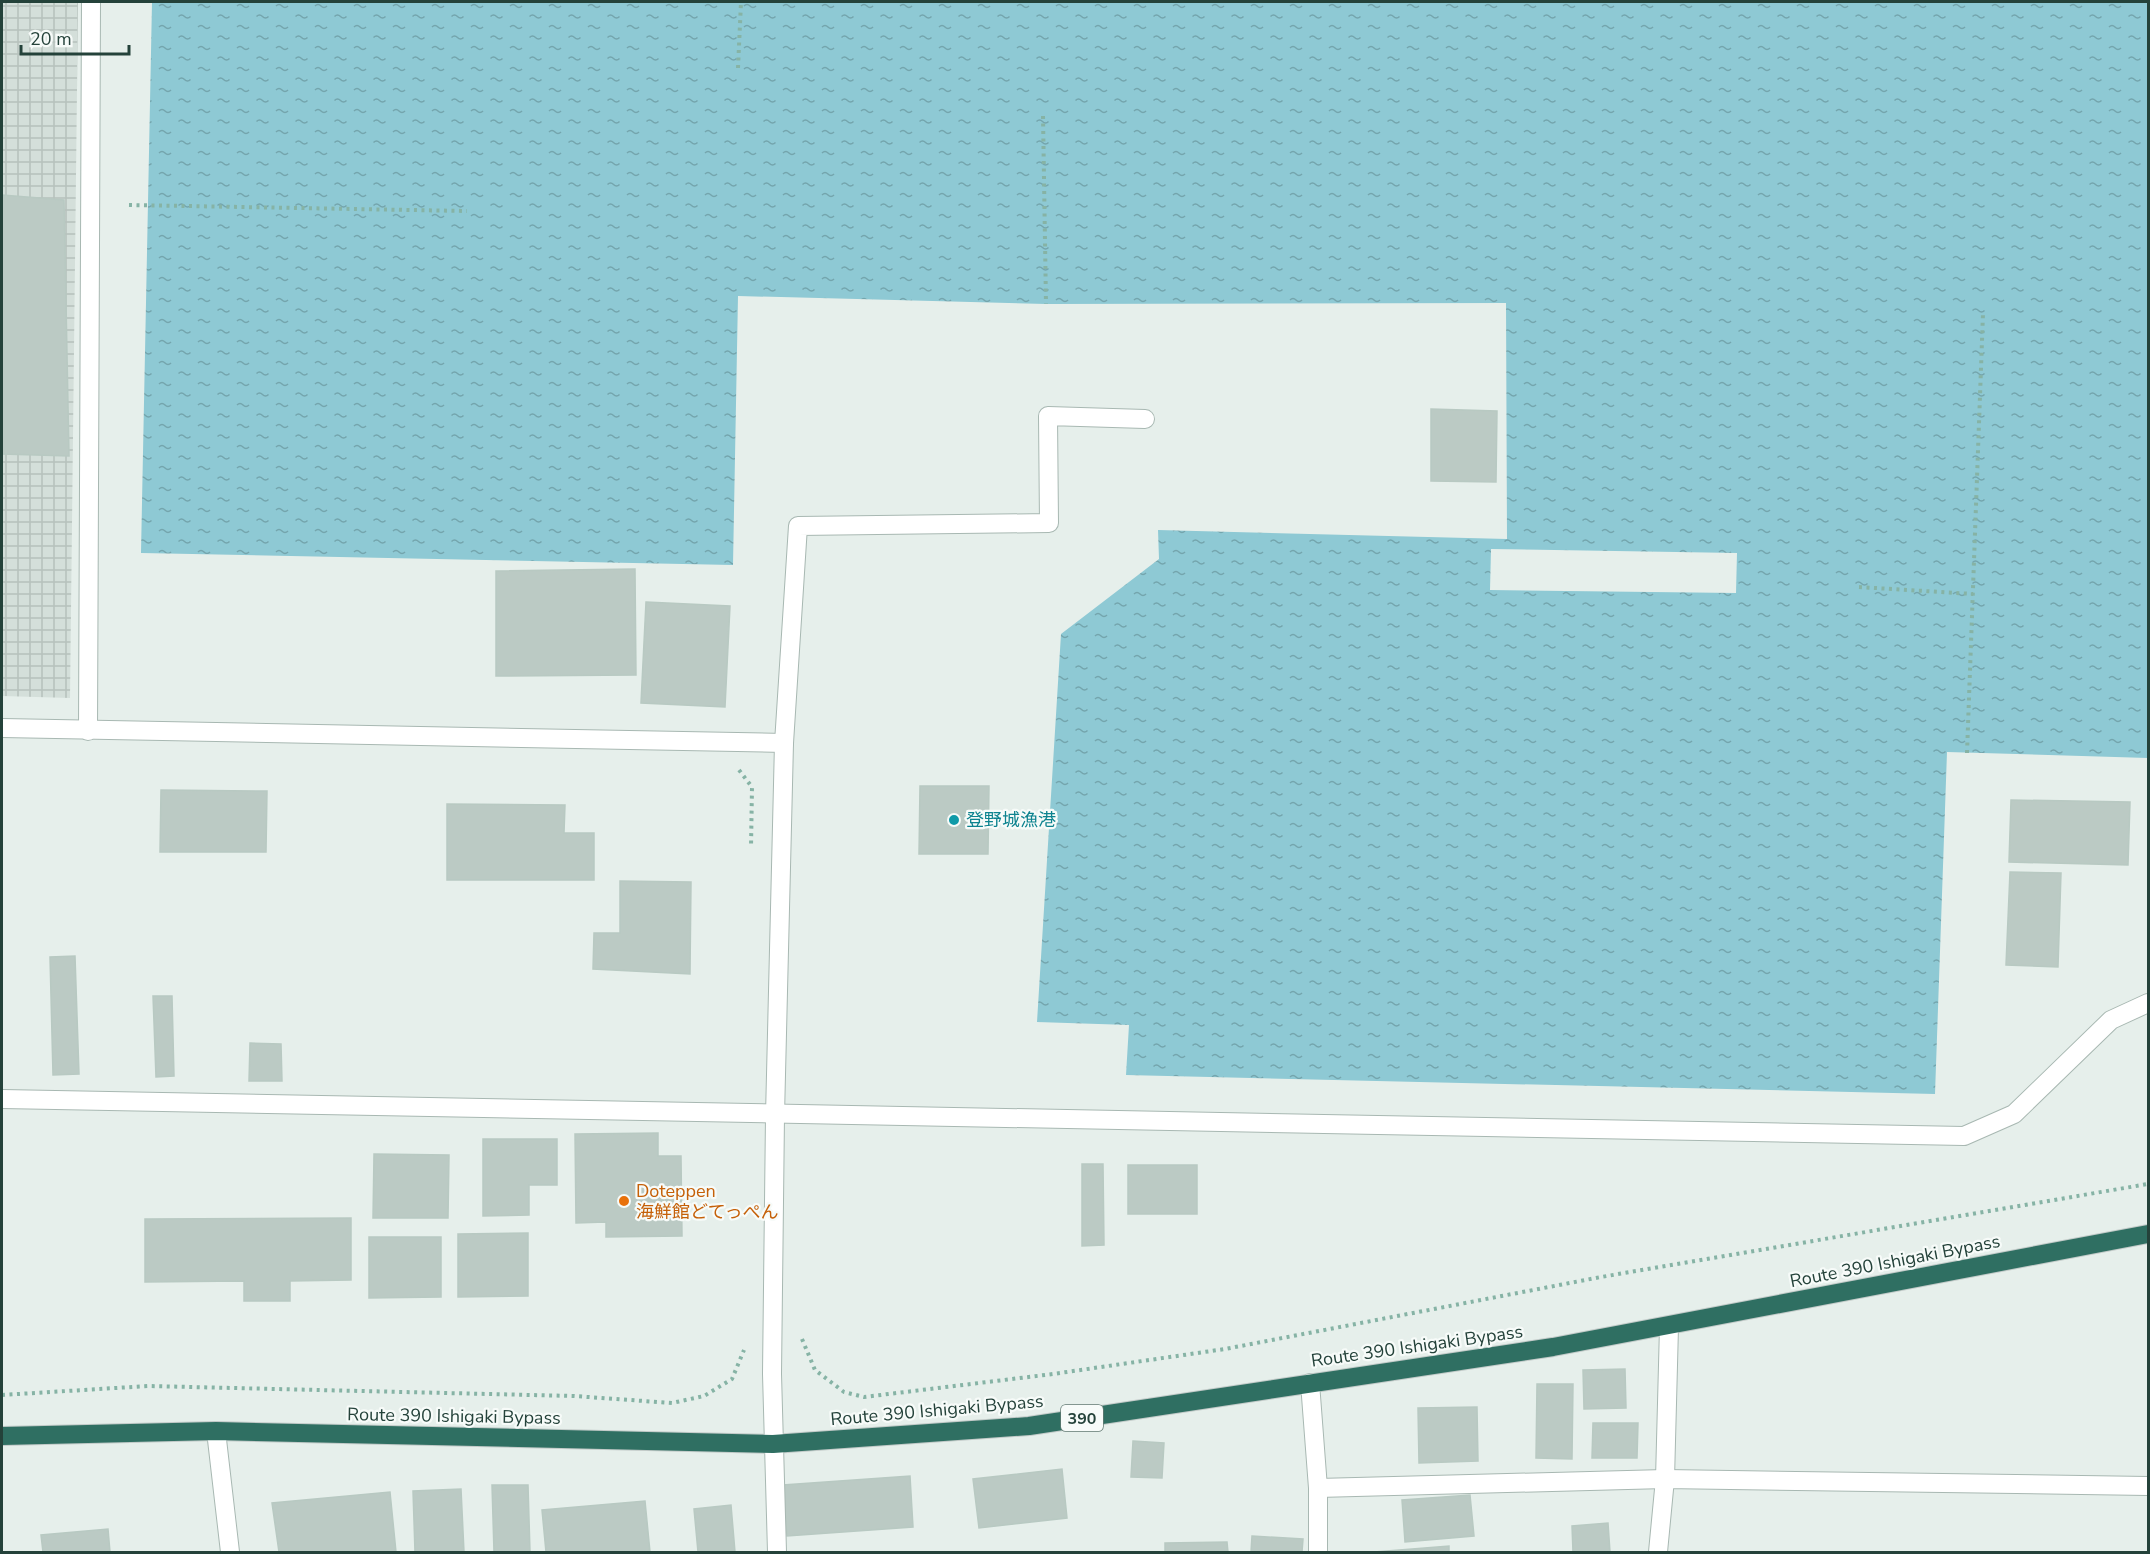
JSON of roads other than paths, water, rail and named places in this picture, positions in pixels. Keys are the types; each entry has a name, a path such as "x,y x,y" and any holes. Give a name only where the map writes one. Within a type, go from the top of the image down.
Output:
{"highway":[{"name":"Route 390 Ishigaki Bypass","path":"2,1436 216,1431 773,1444 1029,1426 1553,1347 1669,1327 2148,1234"}],"street":[{"path":"88,731 91,2"},
{"path":"777,1552 773,1444 775,1116 784,743 798,526 1049,522 1048,416 1145,419"},
{"path":"2,728 784,743"},
{"path":"2,1099 1613,1132 1964,1136 2014,1114 2111,1020 2148,1003"},
{"path":"1658,1552 1665,1479 1669,1327"},
{"path":"1310,1383 1318,1488 1318,1552"},
{"path":"216,1431 230,1552"},
{"path":"1318,1488 1665,1479 2148,1486"}],"water":[{"path":"152,2 2148,2 2148,758 1947,752 1935,1094 1126,1075 1129,1025 1037,1022 1061,634 1159,559 1158,530 1507,539 1506,303 1046,304 738,296 733,565 141,553"}],"place":[{"name":"登野城漁港","path":"954,820"},
{"name":"Doteppen 海鮮館どてっぺん","path":"624,1201"}]}
